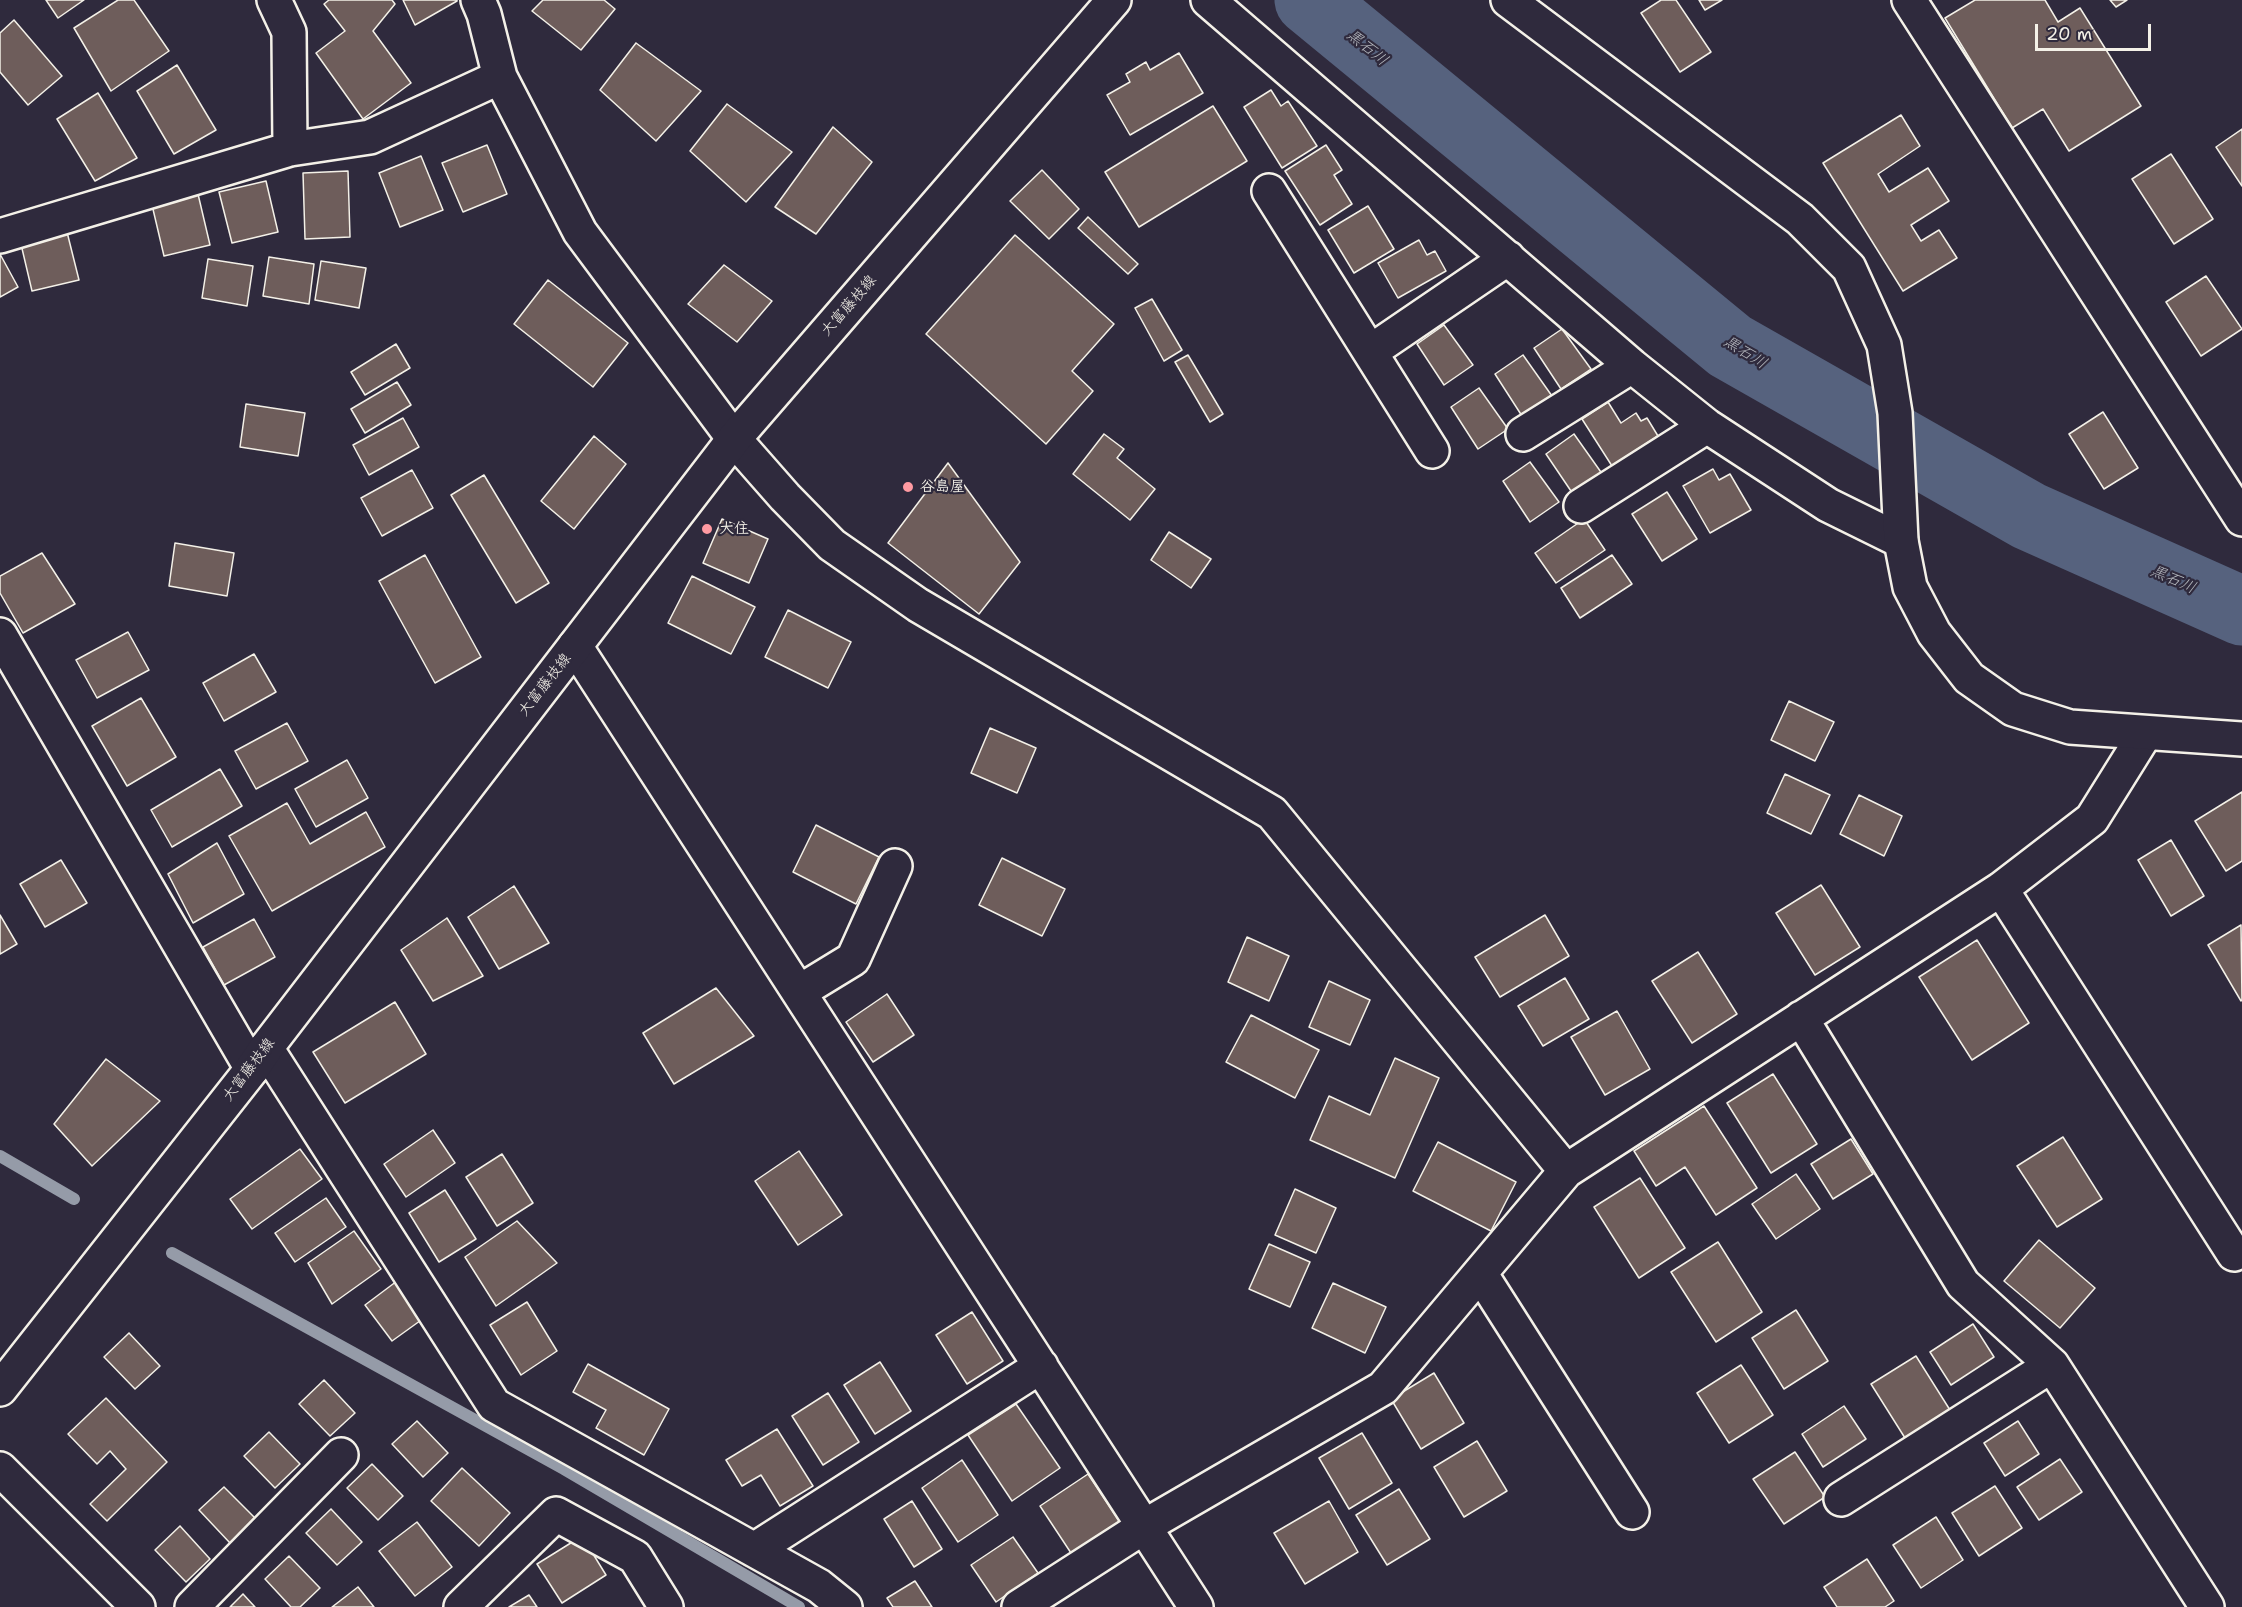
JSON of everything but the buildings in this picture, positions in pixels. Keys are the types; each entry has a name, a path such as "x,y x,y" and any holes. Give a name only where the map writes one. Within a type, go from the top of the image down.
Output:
{"street":[{"path":"274,0 290,32 290,149"},
{"path":"478,0 484,14 500,77 580,232 734,439 785,497 832,545 928,611 1272,813 1566,1171"},
{"name":"大富藤枝線","path":"0,1389 259,1058 734,439 1114,0"},
{"path":"1208,0 1632,366 1707,426 1828,506 1901,541"},
{"path":"1508,0 1800,219 1849,268 1884,345 1895,413 1901,541 1910,587 1934,633 1969,678 2013,709 2070,727 2242,739"},
{"path":"1909,0 2242,519"},
{"path":"0,236 290,149 370,137 500,77"},
{"path":"1269,191 1432,451"},
{"path":"1370,352 1508,258"},
{"path":"1523,434 1632,366"},
{"path":"1581,506 1707,426"},
{"path":"0,635 259,1058 494,1405 819,1586 845,1607"},
{"path":"575,646 1196,1607"},
{"path":"1019,1607 1145,1526 1383,1388 1566,1171 2001,889 2092,819 2145,734"},
{"path":"800,992 853,959 895,866"},
{"path":"2001,889 2235,1254"},
{"path":"1801,1018 1963,1284 2052,1365 2207,1607"},
{"path":"1480,1273 1632,1512"},
{"path":"1841,1499 2052,1365"},
{"path":"754,1550 1041,1366"},
{"path":"192,1607 341,1455"},
{"path":"0,1469 138,1607"},
{"path":"461,1607 556,1514 635,1557 666,1607"}],"waterway":[{"name":"黒石川","path":"1309,0 1730,346 2029,516 2242,611"},
{"path":"0,1156 74,1199"},
{"path":"172,1253 564,1469 799,1607"}],"place":[{"name":"谷島屋","path":"908,487"},
{"name":"大住","path":"707,529"}]}
